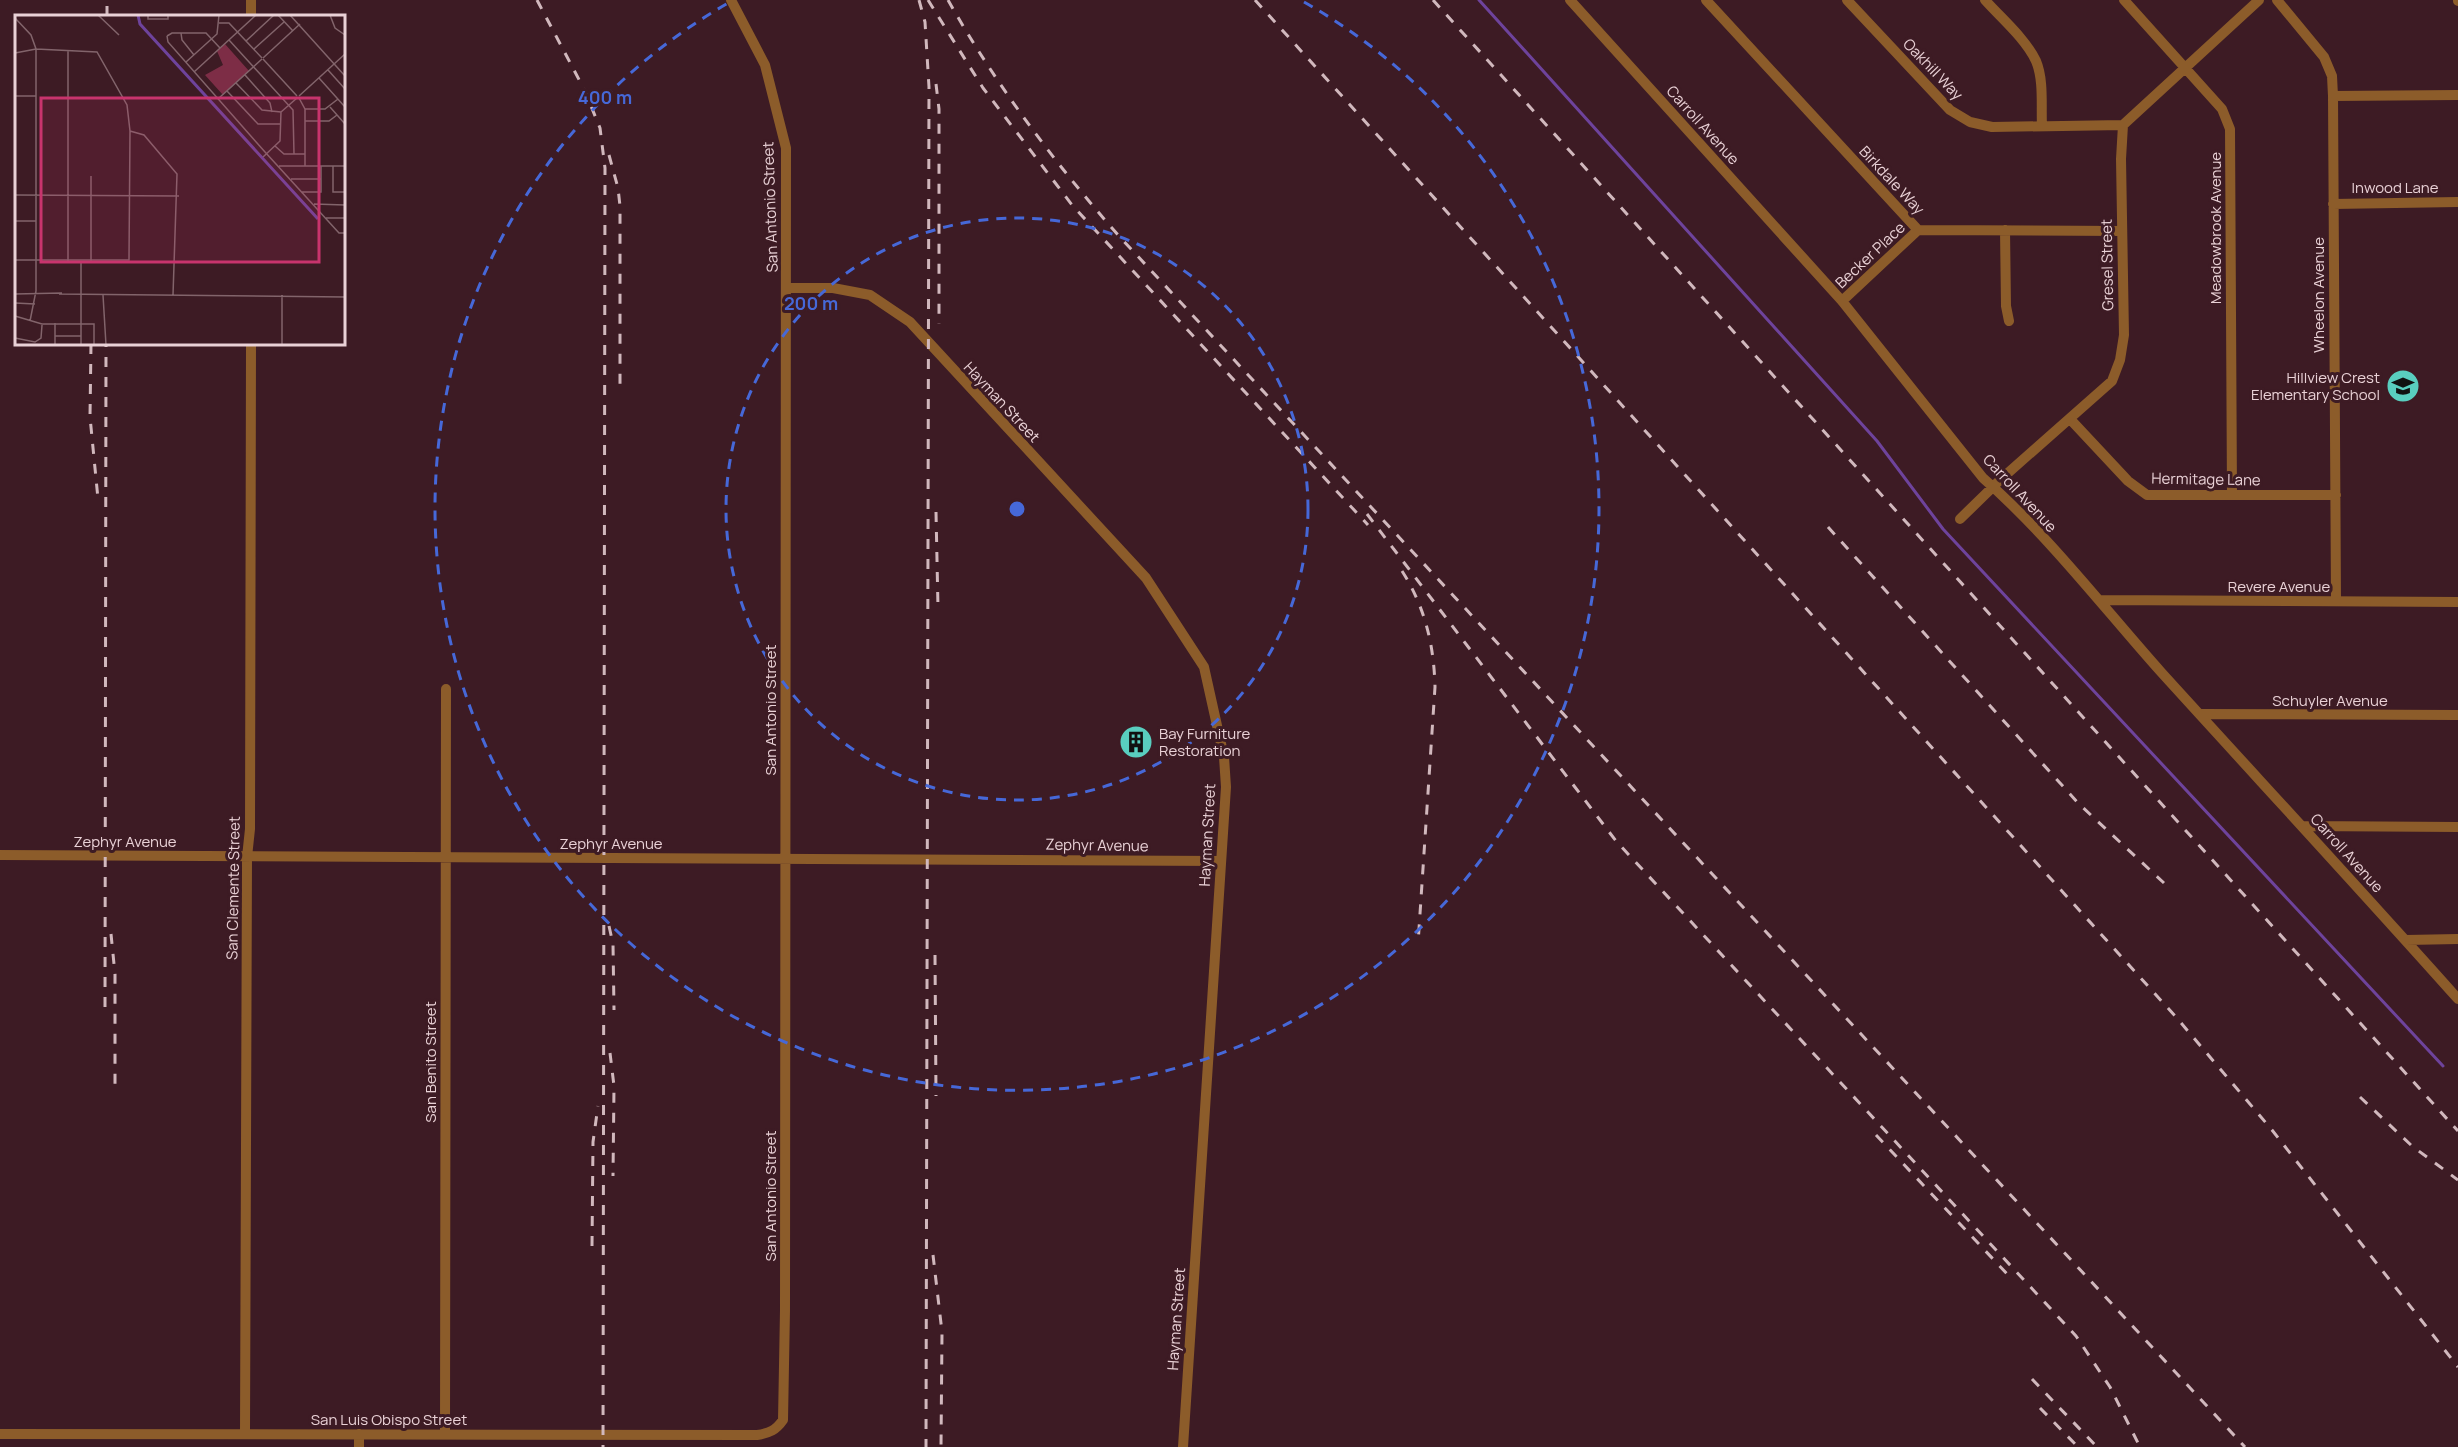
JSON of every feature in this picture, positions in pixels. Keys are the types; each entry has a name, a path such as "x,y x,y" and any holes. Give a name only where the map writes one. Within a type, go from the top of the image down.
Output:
{"street":[{"name":"San Antonio Street","path":"731,0 765,65 786,148 784,1408 783,1420 777,1429"},
{"name":"Birkdale Way","path":"1706,0 1918,230 2122,231"},
{"name":"Oakhill Way","path":"1847,0 1950,110 1970,122 1992,126 2123,125"},
{"path":"1984,0 2025,44 2036,61 2040,81 2042,126"},
{"name":"Meadowbrook Avenue","path":"2124,0 2187,67 2222,109 2230,129 2232,495"},
{"path":"2123,125 2259,0"},
{"name":"Wheelon Avenue","path":"2277,0 2324,57 2332,76 2336,601"},
{"name":"Carroll Avenue","path":"1573,1 1842,301 1983,478 2099,600 2162,673 2304,826 2458,999"},
{"path":"2333,96 2458,95"},
{"name":"Gresel Street","path":"1960,519 2112,381 2120,360 2124,334 2121,159 2123,125"},
{"name":"Inwood Lane","path":"2333,204 2458,202"},
{"name":"Becker Place","path":"1842,301 1918,230"},
{"path":"2005,230 2006,306 2009,321"},
{"name":"Hayman Street","path":"787,288 833,288 870,295 910,322 1146,578 1204,667 1224,757 1226,787 1183,1447"},
{"name":"San Clemente Street","path":"245,1434 246,857 250,829 251,345"},
{"name":"Hermitage Lane","path":"2070,419 2128,481 2147,495 2336,495"},
{"name":"Revere Avenue","path":"2099,600 2458,602"},
{"name":"San Benito Street","path":"445,1434 446,689"},
{"name":"Schuyler Avenue","path":"2202,714 2458,715"},
{"path":"2304,826 2458,826"},
{"name":"Zephyr Avenue","path":"0,855 1221,861"},
{"path":"2406,940 2458,939"},
{"name":"San Luis Obispo Street","path":"0,1434 757,1435 768,1434 777,1429"},
{"path":"358,1434 358,1447"}],"waterway":[{"path":"1479,0 1877,441 1943,529 2443,1066"}],"railway":[{"path":"107,0 107,15"},
{"path":"537,0 584,89 600,128 605,168 603,1447"},
{"path":"919,0 925,22 929,87 926,1447"},
{"path":"928,0 983,88 1072,205 1368,525"},
{"path":"948,0 966,32 1027,122 1118,235 2245,1447"},
{"path":"1255,0 2176,1017 2272,1130 2458,1367"},
{"path":"1433,0 2458,1131"},
{"path":"936,84 939,109 939,324"},
{"path":"609,155 618,188 620,206 620,385"},
{"path":"91,345 90,417 98,499"},
{"path":"105,1007 106,345"},
{"path":"936,512 938,608"},
{"path":"1367,514 1616,841 2076,1336 2110,1387 2140,1447"},
{"path":"1828,527 2079,804 2164,883"},
{"path":"1402,571 1417,598 1427,627 1433,656 1435,687 1418,944"},
{"path":"609,926 613,944 614,1010"},
{"path":"111,934 115,974 115,1087"},
{"path":"935,955 936,1096"},
{"path":"610,1053 614,1086 613,1176"},
{"path":"2360,1097 2412,1146 2458,1180"},
{"path":"592,1246 593,1142 598,1106"},
{"path":"1876,1135 2010,1277"},
{"path":"933,1255 942,1332 941,1447"},
{"path":"2032,1379 2097,1447"},
{"path":"2040,1408 2078,1447"}],"place":[{"name":"Hillview Crest Elementary School","path":"2403,386"},
{"name":"Bay Furniture Restoration","path":"1136,742"}]}
